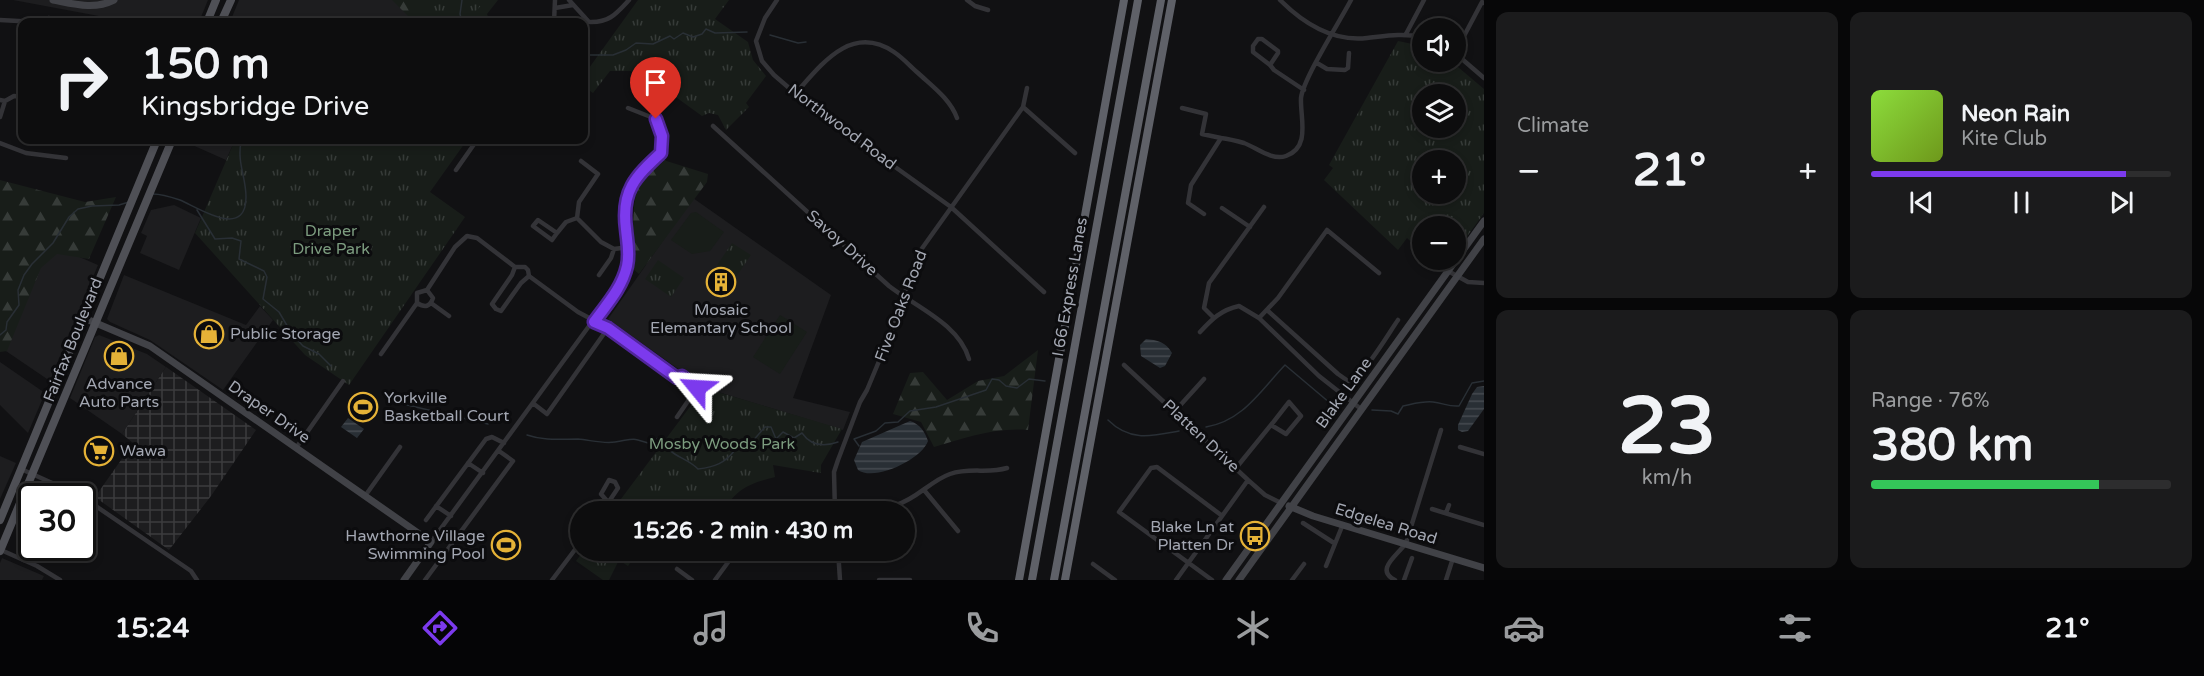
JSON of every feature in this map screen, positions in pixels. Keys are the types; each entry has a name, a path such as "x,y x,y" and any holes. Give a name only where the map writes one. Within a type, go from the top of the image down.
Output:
{"highway":[{"path":"1019,580 1124,0"},
{"name":"I 66 Express Lanes","path":"1032,580 1138,0"},
{"path":"1054,580 1161,0"},
{"path":"1065,580 1172,0"}],"main road":[{"path":"53,0 91,6 102,5 114,0"},
{"path":"209,18 216,0"},
{"path":"223,18 231,0"},
{"name":"Fairfax Boulevard","path":"0,520 155,144"},
{"path":"147,165 153,177 169,144"},
{"name":"Fairfax Boulevard","path":"0,551 138,219 153,177"},
{"name":"Blake Lane","path":"1226,580 1484,221"},
{"name":"Blake Lane","path":"1239,580 1484,238"},
{"name":"Draper Drive","path":"84,318 151,346 431,542"},
{"name":"Edgelea Road","path":"1281,503 1484,568"},
{"path":"404,580 431,542"}],"street":[{"path":"554,18 555,0"},
{"path":"588,20 590,22 602,23 616,14 629,0"},
{"name":"Northwood Road","path":"777,0 765,18 756,41 762,61 795,94 951,207"},
{"path":"967,0 975,6 988,10"},
{"path":"1280,0 1307,23 1332,35 1365,39 1412,35"},
{"path":"1182,108 1206,114 1202,134 1243,143 1275,157 1287,156 1298,148 1302,139 1301,97 1351,0"},
{"path":"1406,34 1424,0"},
{"path":"555,8 571,2 587,18"},
{"path":"1466,32 1482,2 1484,3"},
{"path":"0,20 18,21"},
{"path":"1270,65 1278,51 1262,39 1258,39 1252,46 1253,52 1274,70 1304,90"},
{"path":"795,94 834,52 853,44 873,44 887,48 899,56 951,104 957,118"},
{"path":"1317,63 1327,69 1346,70 1349,53"},
{"path":"1466,62 1484,78"},
{"name":"Five Oaks Road","path":"835,501 834,472 838,460 860,402 876,370 918,254 1023,106 1027,88"},
{"path":"0,117 3,100 18,96"},
{"path":"1023,106 1075,153"},
{"path":"431,542 622,281 627,266 628,247 624,214 627,195 638,175 661,153 662,136 656,119 628,108"},
{"name":"Savoy Drive","path":"713,126 903,297 926,310 962,342 969,359"},
{"path":"1204,214 1188,203 1191,185 1221,138"},
{"path":"0,143 26,153 66,159"},
{"path":"456,170 474,144"},
{"path":"577,218 579,202 598,174 581,161"},
{"path":"951,207 1044,292"},
{"path":"1213,317 1204,308 1209,283 1264,207"},
{"path":"1222,208 1250,227"},
{"path":"577,218 601,242 614,249 628,247"},
{"path":"557,233 538,220 533,226 552,240 566,222 577,218"},
{"path":"1259,318 1327,230 1379,273"},
{"path":"381,354 417,303 417,293 427,290 455,247 467,236 477,238 515,267 525,267 529,276 594,322 608,328 677,378 682,376 697,388 677,417"},
{"path":"599,275 611,258 614,249"},
{"path":"515,267 492,304 496,309 501,311 521,282 529,276"},
{"path":"1448,271 1468,282 1484,283"},
{"path":"512,275 517,282 521,282"},
{"path":"417,303 422,307 431,303 433,298 427,290"},
{"path":"431,303 449,316"},
{"path":"1200,332 1213,317 1225,309 1239,306 1259,318 1319,376 1361,409"},
{"path":"1267,310 1348,381 1354,380 1362,371 1398,320"},
{"path":"534,404 547,414 608,328"},
{"name":"Platten Drive","path":"1124,365 1265,495 1281,503"},
{"path":"1175,411 1204,379"},
{"path":"296,448 343,381"},
{"path":"1236,468 1289,402 1301,416 1286,434 1271,425"},
{"path":"1395,580 1386,572 1386,566 1406,543 1441,430"},
{"path":"426,520 487,438 492,437 504,443"},
{"path":"366,496 400,447"},
{"path":"1460,447 1484,454"},
{"path":"425,580 513,460 499,451"},
{"path":"468,463 483,473"},
{"path":"1212,580 1119,512 1151,468 1157,467 1221,515"},
{"path":"908,501 939,479 955,472 970,470 995,472 1007,468"},
{"path":"21,469 81,496 191,571 197,580"},
{"path":"1176,580 1248,480"},
{"path":"924,490 958,531"},
{"path":"1446,513 1449,504"},
{"path":"436,506 451,516"},
{"path":"1432,509 1484,525"},
{"path":"1303,523 1334,543"},
{"path":"1326,566 1343,524"},
{"path":"0,551 37,566 60,580"},
{"path":"552,580 570,556"},
{"path":"1404,580 1412,558"},
{"path":"1446,580 1453,558"},
{"path":"715,580 729,561"},
{"path":"839,561 840,580"},
{"path":"1093,564 1115,580"},
{"path":"1292,580 1304,564"},
{"path":"677,569 692,580"},
{"path":"879,580 910,580"}],"shaded area":[{"path":"13,0 208,0 201,18 110,18"},
{"path":"239,0 453,0 434,18 232,18"},
{"path":"190,144 233,144 226,160"},
{"path":"693,198 831,295 793,398 850,412 843,430 705,388 608,319"},
{"path":"174,205 201,218 179,270 140,253 147,236 141,233 151,210"},
{"path":"40,240 98,265 50,381 0,347"},
{"path":"124,275 246,325 260,306 273,320 223,390 150,340 107,319"},
{"path":"99,335 147,354 166,367 122,434 70,398 95,337"},
{"path":"1146,339 1161,342 1170,349 1172,353 1165,366 1160,368 1141,356 1140,345"},
{"path":"0,362 45,393 28,433 0,405"},
{"path":"166,367 256,430 211,496 169,550 96,498 133,443 122,434"},
{"path":"1484,386 1484,409 1468,431 1458,430 1458,425 1472,394 1477,387"},
{"path":"348,418 364,429 357,438 341,427"},
{"path":"910,421 922,429 928,441 917,455 886,471 866,473 858,470 854,460 862,442"},
{"path":"0,456 16,463 0,499"},
{"name":"Hawthorne Village Swimming Pool","path":"514,534 521,539 509,555 495,546 499,541 506,544"},
{"path":"2,558 44,576 42,580 0,580"}],"green space":[{"path":"392,0 498,0 487,14 488,18 410,18"},
{"path":"412,0 486,0 476,11 484,18 415,18"},
{"path":"638,0 729,0 715,19 748,42 753,60 766,76 746,103 749,107 726,130 718,115 709,113 702,116 662,87 652,86 642,98 632,92 641,79 631,71 610,71 593,93 588,90 588,69"},
{"path":"1398,41 1412,44 1412,72 1464,72 1484,89 1484,213 1466,238 1466,216 1412,216 1412,243 1407,238 1398,250 1324,180 1333,168 1329,165"},
{"name":"Draper Drive Park","path":"233,144 464,144 430,192 465,217 349,385 305,355 195,233"},
{"path":"660,159 708,174 707,182 639,274 631,267 634,206 638,184"},
{"path":"0,180 85,202 116,197 89,259 57,254 41,268 7,351 0,352"},
{"path":"696,212 724,232 710,251 692,254 671,240 691,213"},
{"path":"732,243 751,255 736,277 717,265"},
{"path":"658,260 684,278 671,297 645,279"},
{"path":"780,315 807,332 780,374 753,357"},
{"path":"1038,350 1028,430 992,432 934,447 921,422 893,414 910,373 923,372 947,400 978,381 1004,376"},
{"name":"Mosby Woods Park","path":"704,388 842,429 821,465 821,473 773,465 775,477 744,488 731,501 619,501"},
{"name":"Yorkville Basketball Court","path":"357,396 375,408 368,418 350,406"},
{"path":"576,561 618,561 609,580 603,580"},
{"path":"620,561 631,561 628,566"}],"waterway":[{"path":"461,18 462,0"},
{"path":"588,55 613,55 636,43 653,44 670,36 674,39 683,33 693,37 702,34 706,29 715,33 747,32"},
{"path":"770,35 798,43 806,42"},
{"path":"153,194 180,200 220,218 238,217 244,210 246,197 240,157 241,144"},
{"path":"0,335 6,330 7,322 19,305 18,290 24,275 53,243 69,217 78,209 129,202"},
{"path":"197,210 215,239 232,238 241,241 239,259 264,271 267,277 263,299 279,312 292,334 303,346 319,354 331,366"},
{"path":"1206,427 1219,424 1241,411 1285,365 1334,404"},
{"path":"859,446 854,439 876,431 885,423 898,422 910,411 936,407 986,390 992,379 999,380 1006,386 1017,388 1029,379 1045,381"},
{"path":"1372,410 1391,411 1398,414 1403,406 1426,402 1459,406 1472,383 1484,381"},
{"path":"403,404 488,424"},
{"path":"1108,420 1125,432 1142,436 1179,431"},
{"path":"527,435 546,439 578,439 606,443 633,439 651,444 658,438 663,439 665,445 673,453 698,469 715,466 723,461 735,450 734,443 751,443 765,427 771,427 776,439 783,432 794,438 802,433 809,441 818,444 828,445 838,442"}],"place":[{"name":"Mosaic Elemantary School","path":"721,282"},
{"name":"Public Storage","path":"209,334"},
{"name":"Advance Auto Parts","path":"119,356"},
{"name":"Yorkville Basketball Court","path":"363,407"},
{"name":"Wawa","path":"99,451"},
{"name":"Blake Ln at Platten Dr","path":"1255,536"},
{"name":"Hawthorne Village Swimming Pool","path":"506,545"}],"route":[{"path":"656,119 662,136 661,153 634,180 625,205 628,258 625,275 616,292 594,322 608,328 677,378 682,376 697,388"}]}
